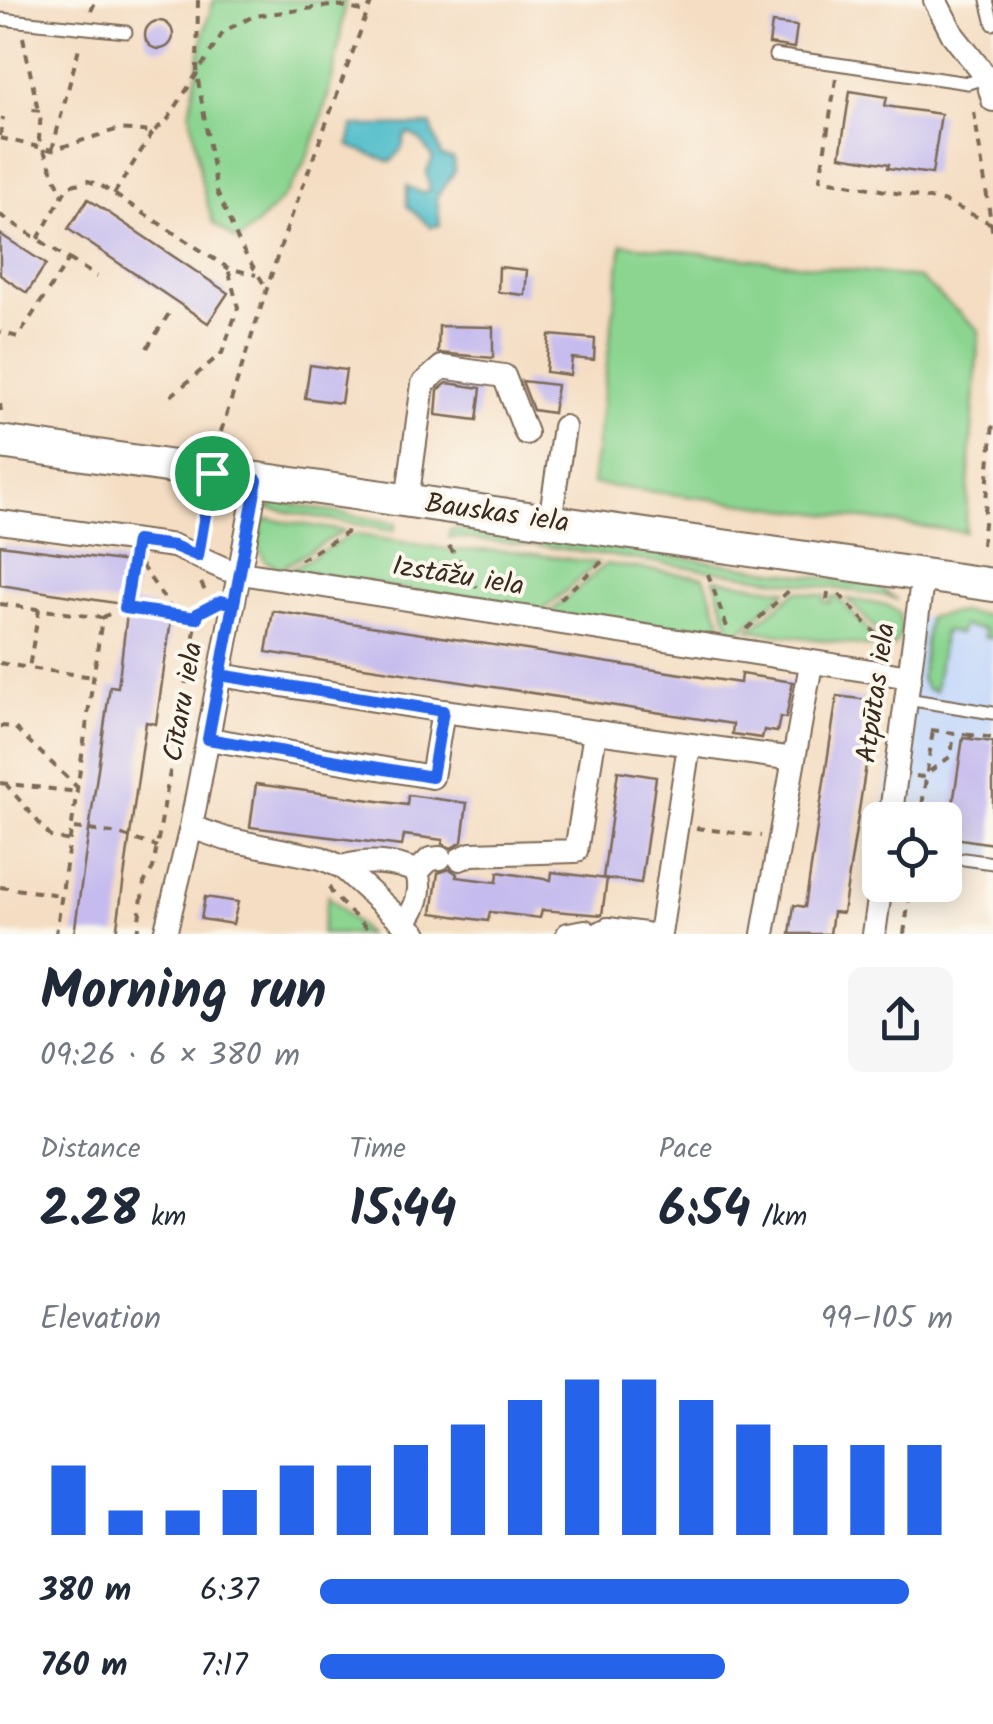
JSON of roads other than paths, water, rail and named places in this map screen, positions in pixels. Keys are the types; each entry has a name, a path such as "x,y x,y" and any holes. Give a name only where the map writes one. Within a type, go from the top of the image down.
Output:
{"main road":[{"name":"Bauskas iela","path":"0,442 993,585"}],"street":[{"path":"936,0 953,35 985,82"},
{"path":"407,501 423,384 442,366 504,376 526,433"},
{"path":"550,522 564,427"},
{"name":"Cītaru iela","path":"165,934 192,827 220,675 223,604 241,572 257,480"},
{"name":"Izstāžu iela","path":"0,522 174,546 224,569 279,579 732,647 812,664 914,693"},
{"name":"Atpūtas iela","path":"892,802 914,693 923,574"},
{"path":"764,934 812,664"},
{"path":"220,675 443,711 794,759"},
{"path":"208,739 432,777 443,711"},
{"path":"192,827 226,839 321,858 334,873 410,929 418,898 417,872 430,859 576,851 595,733"},
{"path":"660,934 689,746"},
{"path":"334,873 364,861 417,872"},
{"path":"874,934 879,902"},
{"path":"584,933 608,929 645,934"}],"lane":[{"path":"987,0 993,24"},
{"path":"0,19 126,32"},
{"path":"775,55 985,82"},
{"path":"914,693 993,713"},
{"path":"964,859 993,863"}],"water":[{"path":"431,125 441,156 453,158 455,171 437,196 440,225 431,227 407,206 407,186 422,193 430,190 426,173 433,158 420,140 409,133 405,136 402,148 391,162 349,146 353,126"}]}
